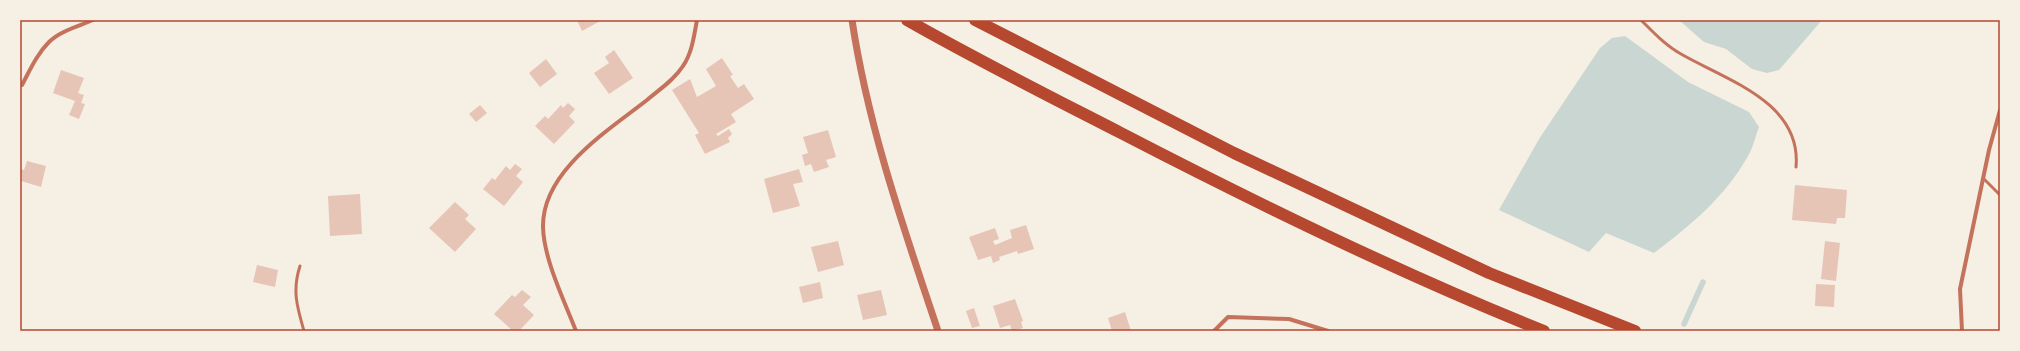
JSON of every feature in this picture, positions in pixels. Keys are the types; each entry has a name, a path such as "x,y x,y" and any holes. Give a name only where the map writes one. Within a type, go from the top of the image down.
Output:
{"highway":[{"path":"907,20 964,52 1219,184 1476,304 1544,331"},
{"path":"975,20 1241,157 1489,273 1635,331"}],"street":[{"path":"22,84 49,41 69,30 93,20"},
{"path":"576,331 545,241 544,215 552,191 567,168 583,152 669,82 683,66 692,45 696,20"},
{"path":"852,20 868,106 883,162 938,331"},
{"path":"1962,331 1960,289 1983,178 2000,110"},
{"path":"1215,330 1228,317 1289,319 1328,331"}],"lane":[{"path":"1641,20 1679,53 1732,80 1760,97 1776,110 1786,123 1796,146 1796,167"},
{"path":"1983,178 2000,195"},
{"path":"300,266 295,281 295,294 304,331"}],"shaded area":[{"path":"1679,20 1822,20 1779,70 1767,73 1752,69 1726,49 1704,42"},
{"path":"1625,36 1688,82 1749,112 1759,127 1750,153 1729,185 1694,221 1654,253 1606,233 1589,252 1499,210 1539,139 1600,48 1612,38"}],"building":[{"path":"577,20 602,20 582,31"},
{"path":"614,50 633,78 609,94 594,73 609,63 605,57"},
{"path":"722,58 733,75 730,76 738,88 744,84 754,99 731,114 736,122 716,134 718,136 729,129 732,134 728,138 730,142 705,154 695,135 699,133 672,90 690,79 697,97 716,86 706,69"},
{"path":"546,59 557,74 540,87 529,73"},
{"path":"61,70 84,78 78,93 84,95 81,103 85,104 79,119 69,115 75,101 53,93"},
{"path":"568,103 575,109 569,116 575,122 554,144 535,126 545,116 548,119 561,105 563,108"},
{"path":"480,105 487,113 476,122 469,114"},
{"path":"828,130 836,157 826,160 829,167 814,172 811,164 805,166 802,155 808,153 803,137"},
{"path":"27,161 46,166 41,187 21,181 20,184 20,169 24,170"},
{"path":"515,164 522,169 516,176 523,182 504,206 483,189 492,178 495,180 506,166 510,170"},
{"path":"799,169 803,182 793,184 800,206 773,213 764,179"},
{"path":"1795,185 1847,190 1845,218 1837,218 1836,224 1792,220"},
{"path":"360,194 362,234 330,236 328,196"},
{"path":"455,202 469,215 465,219 476,229 455,252 429,228"},
{"path":"1026,225 1034,249 1018,254 1017,251 999,257 1000,260 993,263 991,256 978,260 969,237 995,228 999,239 993,241 995,245 1012,238 1010,230"},
{"path":"838,241 844,265 818,272 811,247"},
{"path":"1825,241 1840,243 1836,281 1821,279"},
{"path":"257,265 278,270 275,287 253,282"},
{"path":"820,282 823,298 803,303 799,287"},
{"path":"1816,284 1835,285 1834,307 1815,306"},
{"path":"522,290 531,297 523,305 534,315 519,331 513,331 494,314 512,295 515,297"},
{"path":"881,290 887,315 863,320 857,295"},
{"path":"1015,299 1023,321 1021,322 1023,328 1012,331 1010,325 1000,328 993,306"},
{"path":"974,308 980,326 972,328 966,311"},
{"path":"1125,312 1131,331 1112,331 1108,318"}],"waterway":[{"path":"1684,324 1703,282"}]}
